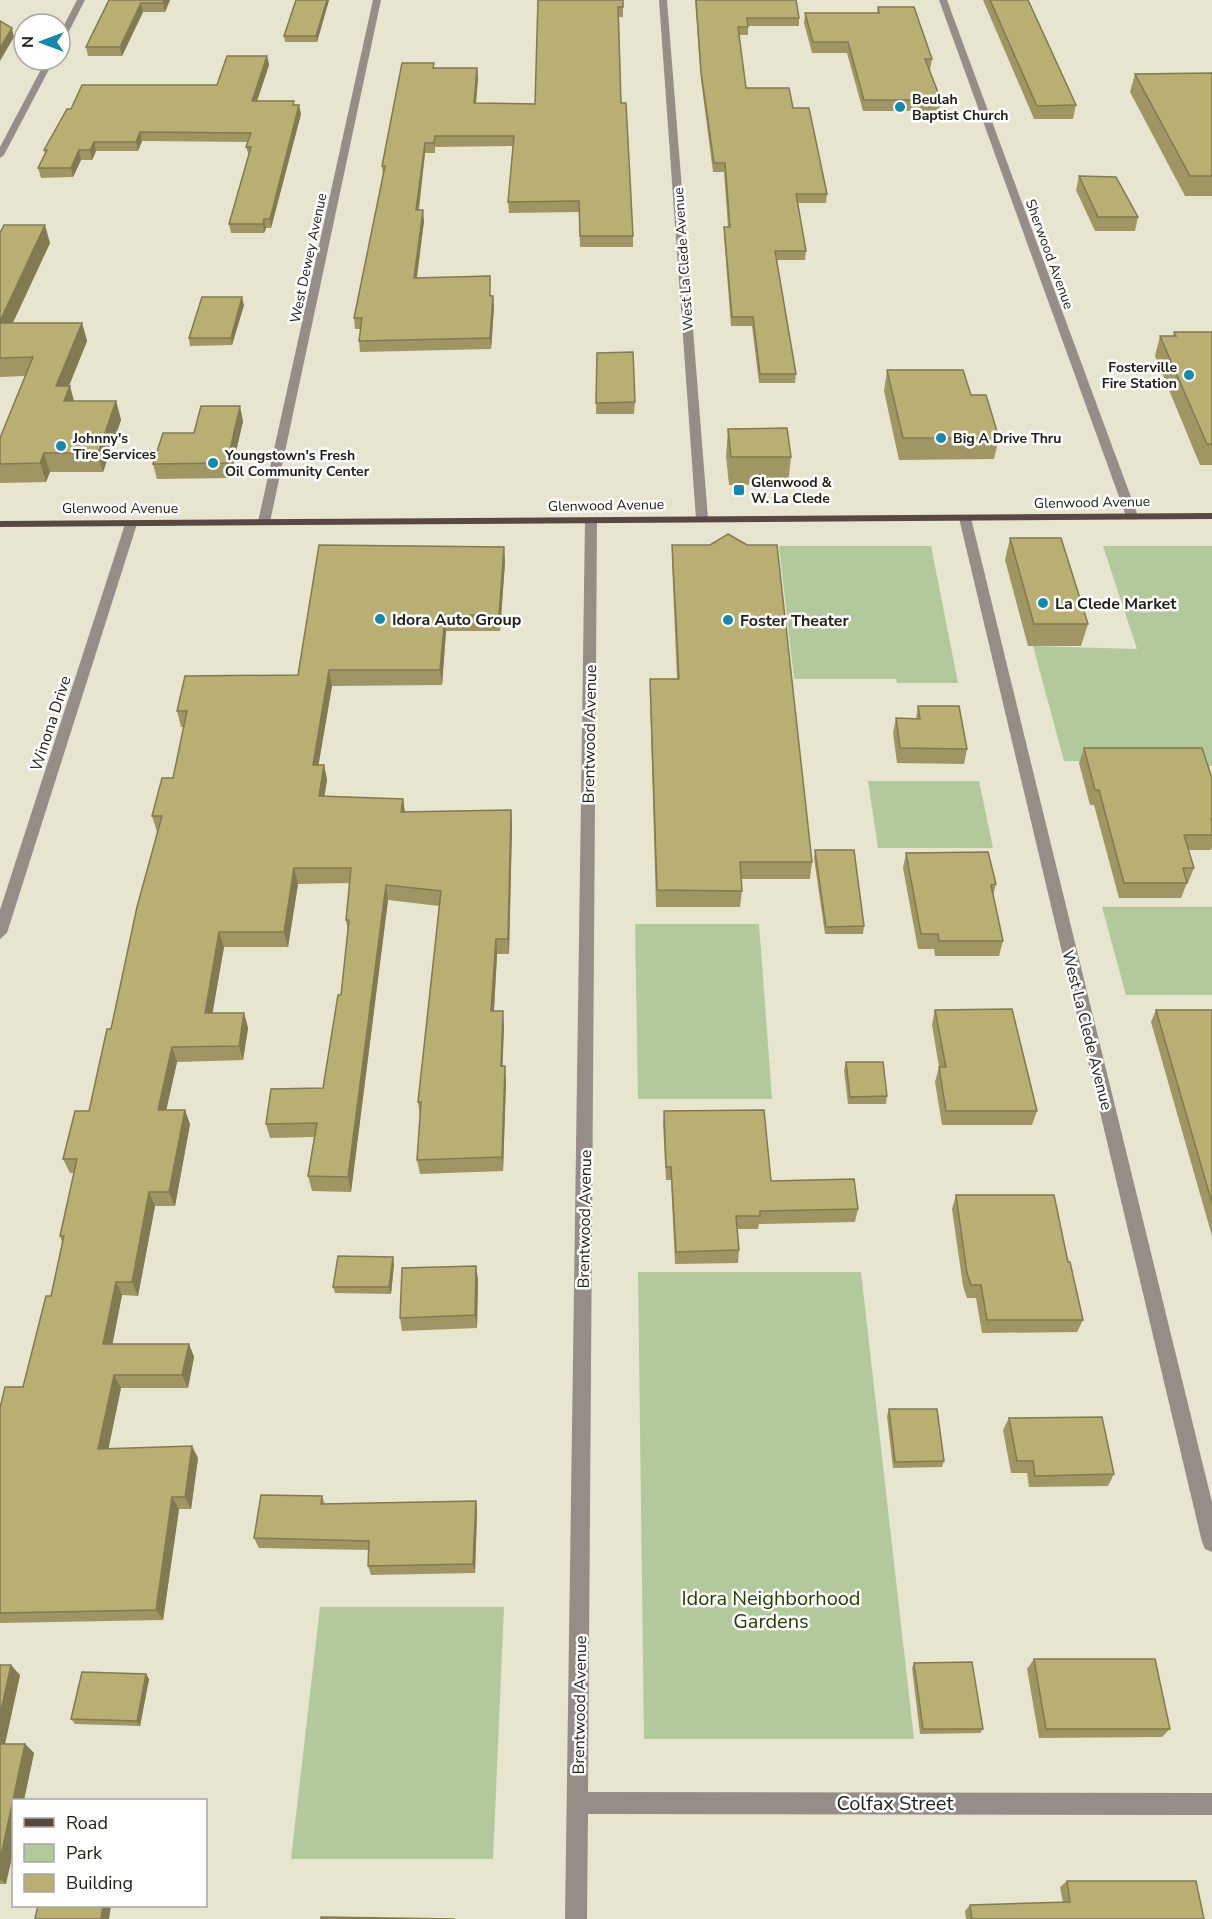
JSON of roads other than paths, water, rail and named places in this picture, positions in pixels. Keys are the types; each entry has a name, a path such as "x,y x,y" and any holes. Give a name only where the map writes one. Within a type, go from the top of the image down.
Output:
{"main road":[{"name":"Glenwood Avenue","path":"0,524 1212,516"}],"street":[{"path":"72,18 81,0"},
{"name":"West Dewey Avenue","path":"264,522 377,0"},
{"name":"West La Clede Avenue","path":"663,0 702,519"},
{"name":"Sherwood Avenue","path":"943,0 1132,516"},
{"path":"0,155 44,72"},
{"name":"West La Clede Avenue","path":"964,518 1212,1542"},
{"name":"Brentwood Avenue","path":"576,1919 591,520"},
{"name":"Winona Drive","path":"0,933 131,524"},
{"name":"Colfax Street","path":"578,1803 1212,1804"}],"place":[{"name":"Beulah Baptist Church","path":"900,107"},
{"name":"Fosterville Fire Station","path":"1189,375"},
{"name":"Big A Drive Thru","path":"941,438"},
{"name":"Johnny's Tire Services","path":"61,446"},
{"name":"Youngstown's Fresh Oil Community Center","path":"213,463"},
{"name":"Glenwood & W. La Clede","path":"739,490"},
{"name":"La Clede Market","path":"1043,603"},
{"name":"Idora Auto Group","path":"380,619"},
{"name":"Foster Theater","path":"728,620"}],"park label":[{"name":"Idora Neighborhood Gardens","path":"771,1610"}]}
